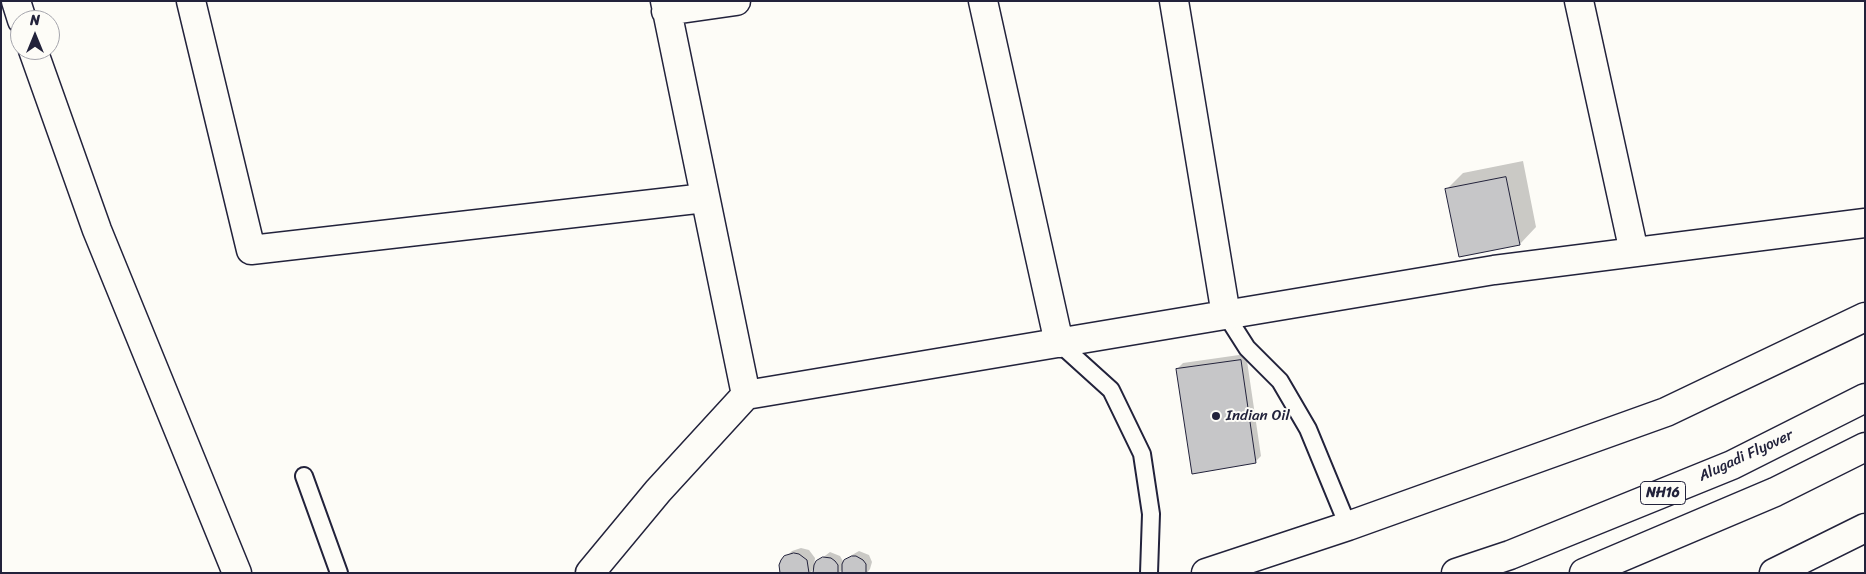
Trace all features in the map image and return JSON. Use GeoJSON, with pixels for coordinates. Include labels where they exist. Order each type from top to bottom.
{"type":"FeatureCollection","features":[{"type":"Feature","properties":{"kind":"main road"},"geometry":{"type":"LineString","coordinates":[[190,1],[251,250],[705,198]]}},
{"type":"Feature","properties":{"kind":"main road"},"geometry":{"type":"LineString","coordinates":[[736,1],[665,6],[746,394]]}},
{"type":"Feature","properties":{"kind":"main road"},"geometry":{"type":"LineString","coordinates":[[983,1],[1058,343]]}},
{"type":"Feature","properties":{"kind":"main road"},"geometry":{"type":"LineString","coordinates":[[1174,1],[1226,314]]}},
{"type":"Feature","properties":{"kind":"main road"},"geometry":{"type":"LineString","coordinates":[[1579,1],[1634,252]]}},
{"type":"Feature","properties":{"kind":"main road"},"geometry":{"type":"LineString","coordinates":[[37,60],[97,230],[237,573]]}},
{"type":"Feature","properties":{"kind":"main road"},"geometry":{"type":"LineString","coordinates":[[590,573],[658,490],[746,394],[1494,270],[1865,223]]}},
{"type":"Feature","properties":{"kind":"main road"},"geometry":{"type":"LineString","coordinates":[[1206,573],[1348,526],[1666,412],[1865,317]]}},
{"type":"Feature","properties":{"kind":"main road","name":"Alugadi Flyover"},"geometry":{"type":"LineString","coordinates":[[1456,573],[1510,556],[1732,465],[1865,398]]}},
{"type":"Feature","properties":{"kind":"main road"},"geometry":{"type":"LineString","coordinates":[[1584,573],[1776,492],[1865,447]]}},
{"type":"Feature","properties":{"kind":"main road"},"geometry":{"type":"LineString","coordinates":[[1774,573],[1865,528]]}},
{"type":"Feature","properties":{"kind":"lane"},"geometry":{"type":"LineString","coordinates":[[1226,314],[1247,348],[1280,381],[1308,429],[1348,526]]}},
{"type":"Feature","properties":{"kind":"lane"},"geometry":{"type":"LineString","coordinates":[[1058,343],[1111,390],[1142,454],[1151,514],[1149,573]]}},
{"type":"Feature","properties":{"kind":"lane"},"geometry":{"type":"LineString","coordinates":[[304,476],[340,573]]}},
{"type":"Feature","properties":{"kind":"building"},"geometry":{"type":"Polygon","coordinates":[[[1506,177],[1520,245],[1459,257],[1445,189],[1506,177]]]}},
{"type":"Feature","properties":{"kind":"building","name":"Indian Oil"},"geometry":{"type":"Polygon","coordinates":[[[1241,360],[1256,463],[1192,474],[1176,369],[1241,360]]]}},
{"type":"Feature","properties":{"kind":"building"},"geometry":{"type":"Polygon","coordinates":[[[794,553],[807,560],[809,573],[780,573],[779,565],[781,560],[784,556],[794,553]]]}},
{"type":"Feature","properties":{"kind":"building"},"geometry":{"type":"Polygon","coordinates":[[[852,556],[863,560],[866,564],[866,573],[842,573],[844,560],[852,556]]]}},
{"type":"Feature","properties":{"kind":"building"},"geometry":{"type":"Polygon","coordinates":[[[823,557],[831,558],[835,561],[838,565],[838,573],[813,573],[816,561],[823,557]]]}},
{"type":"Feature","properties":{"kind":"place","name":"Indian Oil"},"geometry":{"type":"Point","coordinates":[1216,416]}}]}
